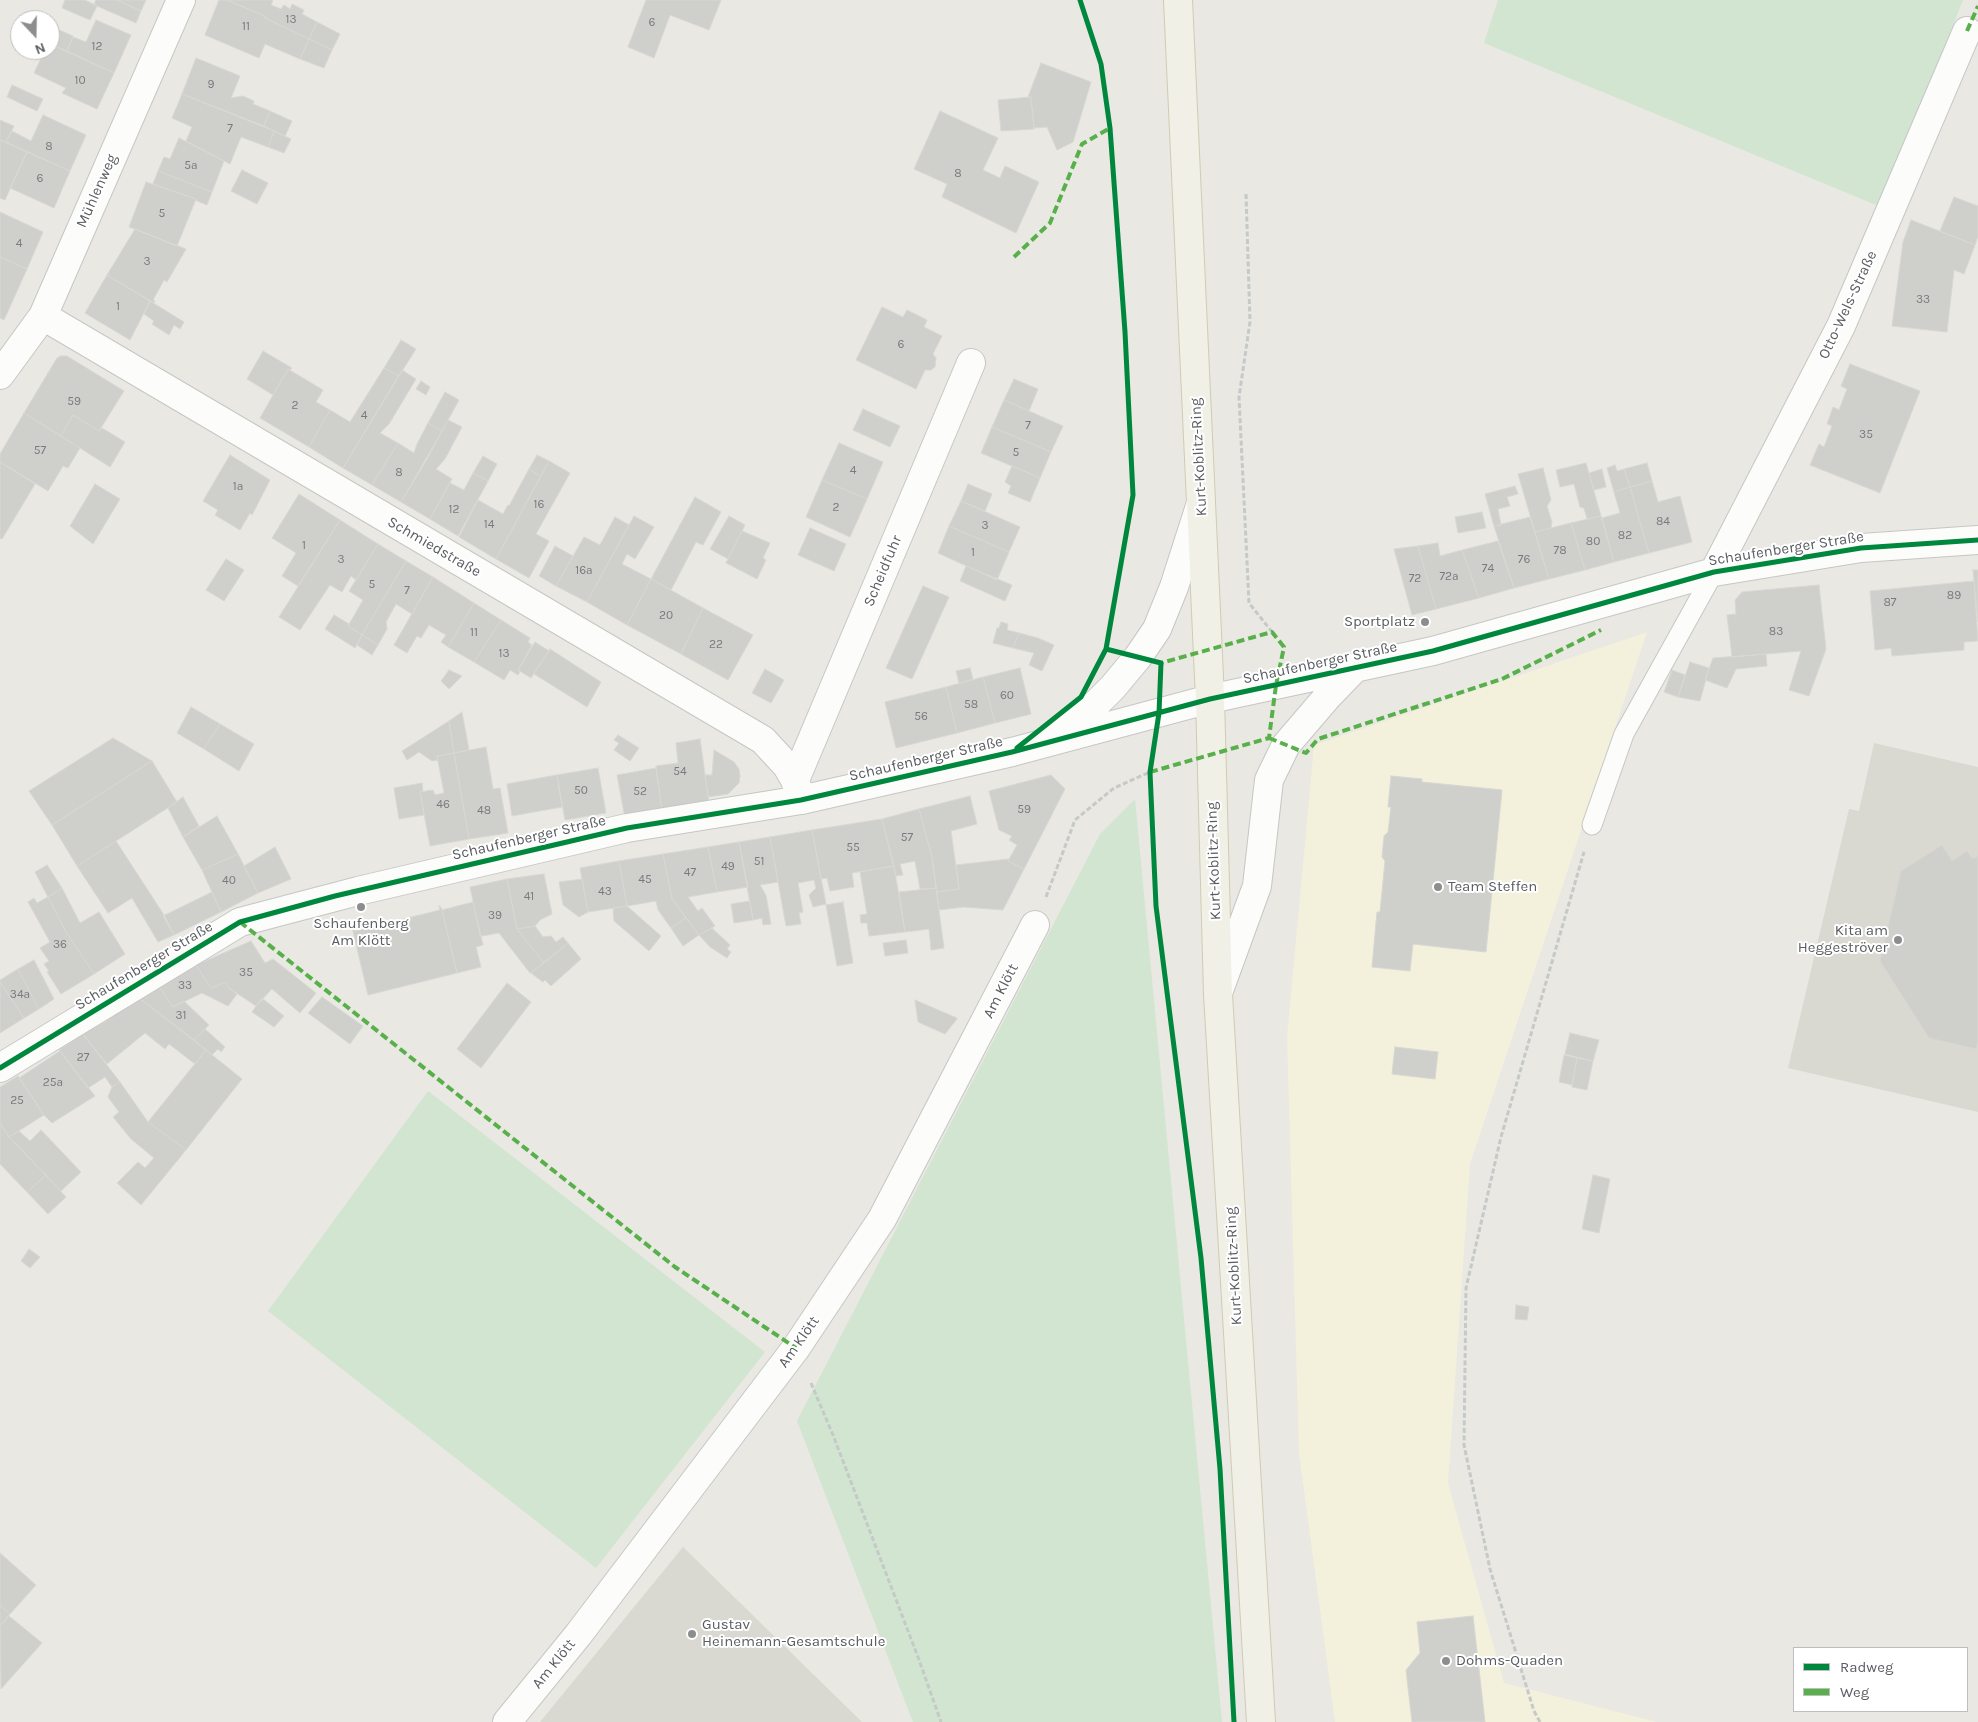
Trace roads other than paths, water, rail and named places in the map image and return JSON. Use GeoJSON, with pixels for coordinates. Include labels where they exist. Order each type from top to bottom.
{"type":"FeatureCollection","features":[{"type":"Feature","properties":{"kind":"main road","name":"Kurt-Koblitz-Ring"},"geometry":{"type":"LineString","coordinates":[[1178,0],[1210,699],[1218,994],[1261,1722]]}},
{"type":"Feature","properties":{"kind":"street","name":"Mühlenweg"},"geometry":{"type":"LineString","coordinates":[[0,375],[43,316],[181,0]]}},
{"type":"Feature","properties":{"kind":"street","name":"Otto-Wels-Straße"},"geometry":{"type":"LineString","coordinates":[[1714,572],[1841,326],[1967,31]]}},
{"type":"Feature","properties":{"kind":"street","name":"Schmiedstraße"},"geometry":{"type":"LineString","coordinates":[[43,316],[763,740],[786,766],[798,790]]}},
{"type":"Feature","properties":{"kind":"street","name":"Scheidfuhr"},"geometry":{"type":"LineString","coordinates":[[798,790],[971,363]]}},
{"type":"Feature","properties":{"kind":"street"},"geometry":{"type":"LineString","coordinates":[[1048,742],[1087,713],[1138,658],[1152,636],[1174,587],[1201,505]]}},
{"type":"Feature","properties":{"kind":"street","name":"Schaufenberger Straße"},"geometry":{"type":"LineString","coordinates":[[0,1068],[240,922],[343,894],[798,790],[1048,742],[1210,699],[1432,651],[1714,572],[1862,548],[1978,540]]}},
{"type":"Feature","properties":{"kind":"street"},"geometry":{"type":"LineString","coordinates":[[1218,994],[1256,886],[1269,780],[1286,745],[1354,669]]}},
{"type":"Feature","properties":{"kind":"street","name":"Am Klött"},"geometry":{"type":"LineString","coordinates":[[507,1722],[578,1635],[796,1348],[882,1219],[1035,925]]}},
{"type":"Feature","properties":{"kind":"lane"},"geometry":{"type":"LineString","coordinates":[[1592,825],[1624,734],[1714,572]]}},
{"type":"Feature","properties":{"kind":"place","name":"Sportplatz"},"geometry":{"type":"Point","coordinates":[1425,622]}},
{"type":"Feature","properties":{"kind":"place","name":"Team Steffen"},"geometry":{"type":"Point","coordinates":[1438,887]}},
{"type":"Feature","properties":{"kind":"place","name":"Schaufenberg Am Klött"},"geometry":{"type":"Point","coordinates":[361,907]}},
{"type":"Feature","properties":{"kind":"place","name":"Kita am Heggeströver"},"geometry":{"type":"Point","coordinates":[1898,940]}},
{"type":"Feature","properties":{"kind":"place","name":"Gustav Heinemann-Gesamtschule"},"geometry":{"type":"Point","coordinates":[692,1634]}},
{"type":"Feature","properties":{"kind":"place","name":"Dohms-Quaden"},"geometry":{"type":"Point","coordinates":[1446,1661]}}]}
